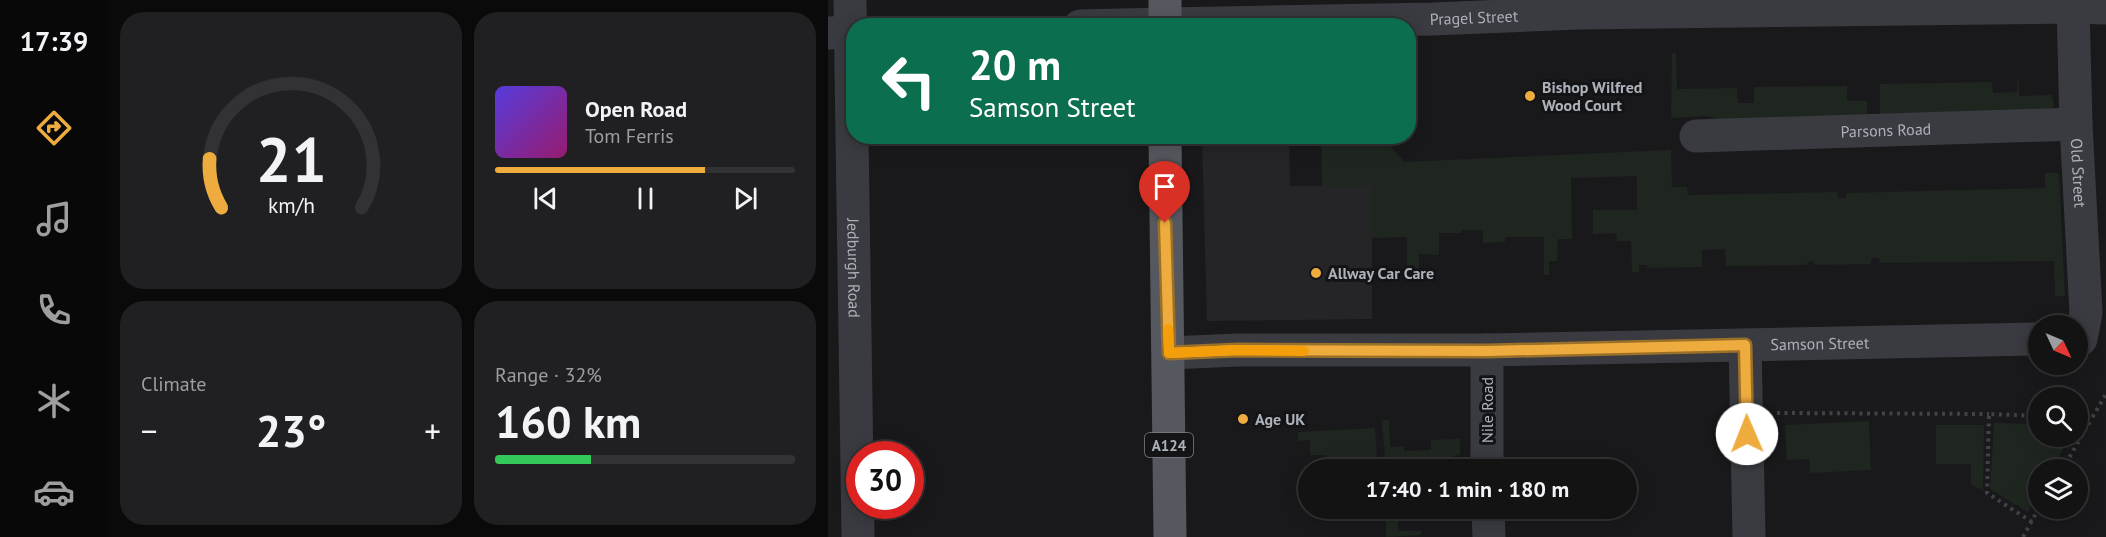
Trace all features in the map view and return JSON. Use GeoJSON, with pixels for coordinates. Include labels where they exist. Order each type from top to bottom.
{"type":"FeatureCollection","features":[{"type":"Feature","properties":{"kind":"main road","name":"A124"},"geometry":{"type":"LineString","coordinates":[[1165,144],[1170,537]]}},
{"type":"Feature","properties":{"kind":"street","name":"Jedburgh Road"},"geometry":{"type":"LineString","coordinates":[[847,18],[850,0]]}},
{"type":"Feature","properties":{"kind":"street","name":"Pragel Street"},"geometry":{"type":"LineString","coordinates":[[1165,17],[1433,9],[1579,13],[1732,6],[2106,8]]}},
{"type":"Feature","properties":{"kind":"street","name":"Old Street"},"geometry":{"type":"LineString","coordinates":[[2073,7],[2076,124],[2086,315]]}},
{"type":"Feature","properties":{"kind":"street","name":"Jedburgh Road"},"geometry":{"type":"LineString","coordinates":[[844,32],[846,104]]}},
{"type":"Feature","properties":{"kind":"street","name":"Parsons Road"},"geometry":{"type":"LineString","coordinates":[[1696,136],[2076,124]]}},
{"type":"Feature","properties":{"kind":"street","name":"Jedburgh Road"},"geometry":{"type":"LineString","coordinates":[[847,144],[858,537]]}},
{"type":"Feature","properties":{"kind":"street","name":"Samson Street"},"geometry":{"type":"LineString","coordinates":[[1169,353],[1238,350],[1487,351],[2028,339]]}},
{"type":"Feature","properties":{"kind":"street"},"geometry":{"type":"LineString","coordinates":[[1745,345],[1749,537]]}},
{"type":"Feature","properties":{"kind":"street","name":"Nile Road"},"geometry":{"type":"LineString","coordinates":[[1487,351],[1487,459]]}},
{"type":"Feature","properties":{"kind":"street"},"geometry":{"type":"LineString","coordinates":[[1488,519],[1489,537]]}},
{"type":"Feature","properties":{"kind":"path"},"geometry":{"type":"LineString","coordinates":[[2068,459],[2106,394]]}},
{"type":"Feature","properties":{"kind":"path"},"geometry":{"type":"LineString","coordinates":[[1746,413],[2028,416]]}},
{"type":"Feature","properties":{"kind":"path"},"geometry":{"type":"LineString","coordinates":[[1989,414],[1987,493],[2032,522]]}},
{"type":"Feature","properties":{"kind":"path"},"geometry":{"type":"LineString","coordinates":[[2088,418],[2092,418]]}},
{"type":"Feature","properties":{"kind":"path"},"geometry":{"type":"LineString","coordinates":[[2023,537],[2034,519]]}},
{"type":"Feature","properties":{"kind":"shaded area"},"geometry":{"type":"Polygon","coordinates":[[[1676,53],[1677,89],[1737,88],[1738,103],[1754,103],[1754,87],[1847,86],[1847,101],[1867,101],[1867,120],[1880,119],[1880,84],[1992,82],[1993,93],[2017,92],[2017,81],[2019,81],[2019,96],[2052,95],[2054,105],[2046,117],[1729,123],[1706,116],[1671,118],[1672,54],[1676,53]]]}},
{"type":"Feature","properties":{"kind":"shaded area"},"geometry":{"type":"Polygon","coordinates":[[[1202,144],[1289,144],[1290,186],[1372,186],[1372,319],[1207,321],[1202,144]]]}},
{"type":"Feature","properties":{"kind":"shaded area"},"geometry":{"type":"Polygon","coordinates":[[[1321,144],[1389,144],[1404,162],[1671,150],[1672,187],[1687,187],[1688,195],[1837,192],[1838,198],[1846,198],[1846,193],[2045,188],[2045,173],[2059,173],[2065,296],[2055,296],[2054,261],[1880,263],[1879,258],[1872,258],[1871,264],[1815,265],[1811,260],[1806,265],[1726,266],[1725,249],[1702,250],[1702,267],[1647,268],[1647,265],[1639,265],[1639,272],[1632,272],[1631,241],[1617,241],[1616,233],[1593,234],[1593,210],[1637,210],[1637,176],[1571,178],[1572,239],[1558,239],[1557,261],[1549,261],[1549,275],[1544,275],[1544,237],[1505,237],[1505,242],[1483,243],[1483,230],[1439,233],[1439,255],[1419,254],[1419,273],[1407,273],[1407,237],[1371,238],[1372,186],[1322,186],[1321,144]]]}},
{"type":"Feature","properties":{"kind":"shaded area"},"geometry":{"type":"Polygon","coordinates":[[[1382,420],[1389,420],[1390,447],[1404,447],[1404,451],[1431,450],[1431,440],[1460,439],[1460,455],[1454,456],[1454,459],[1385,459],[1382,420]]]}},
{"type":"Feature","properties":{"kind":"shaded area"},"geometry":{"type":"Polygon","coordinates":[[[1869,421],[1871,470],[1810,473],[1809,459],[1787,460],[1785,425],[1869,421]]]}},
{"type":"Feature","properties":{"kind":"shaded area"},"geometry":{"type":"Polygon","coordinates":[[[1994,423],[2028,424],[2028,447],[2064,447],[2058,459],[2028,459],[2028,512],[1990,489],[1994,423]]]}},
{"type":"Feature","properties":{"kind":"shaded area"},"geometry":{"type":"Polygon","coordinates":[[[1936,425],[1984,425],[1983,490],[1971,485],[1971,464],[1936,464],[1936,425]]]}},
{"type":"Feature","properties":{"kind":"shaded area"},"geometry":{"type":"Polygon","coordinates":[[[1375,428],[1377,459],[1326,459],[1326,455],[1310,455],[1310,440],[1298,441],[1298,432],[1375,428]]]}},
{"type":"Feature","properties":{"kind":"shaded area"},"geometry":{"type":"Polygon","coordinates":[[[1386,519],[1398,519],[1398,531],[1421,531],[1421,535],[1386,537],[1386,519]]]}},
{"type":"Feature","properties":{"kind":"slow traffic"},"geometry":{"type":"LineString","coordinates":[[1168,329],[1169,353],[1238,350],[1304,351]]}},
{"type":"Feature","properties":{"kind":"place","name":"Bishop Wilfred Wood Court"},"geometry":{"type":"Point","coordinates":[1530,96]}},
{"type":"Feature","properties":{"kind":"place","name":"Allway Car Care"},"geometry":{"type":"Point","coordinates":[1316,273]}},
{"type":"Feature","properties":{"kind":"place","name":"Age UK"},"geometry":{"type":"Point","coordinates":[1243,419]}},
{"type":"Feature","properties":{"kind":"route"},"geometry":{"type":"LineString","coordinates":[[1165,223],[1169,353],[1238,350],[1487,351],[1745,345],[1747,434]]}}]}
